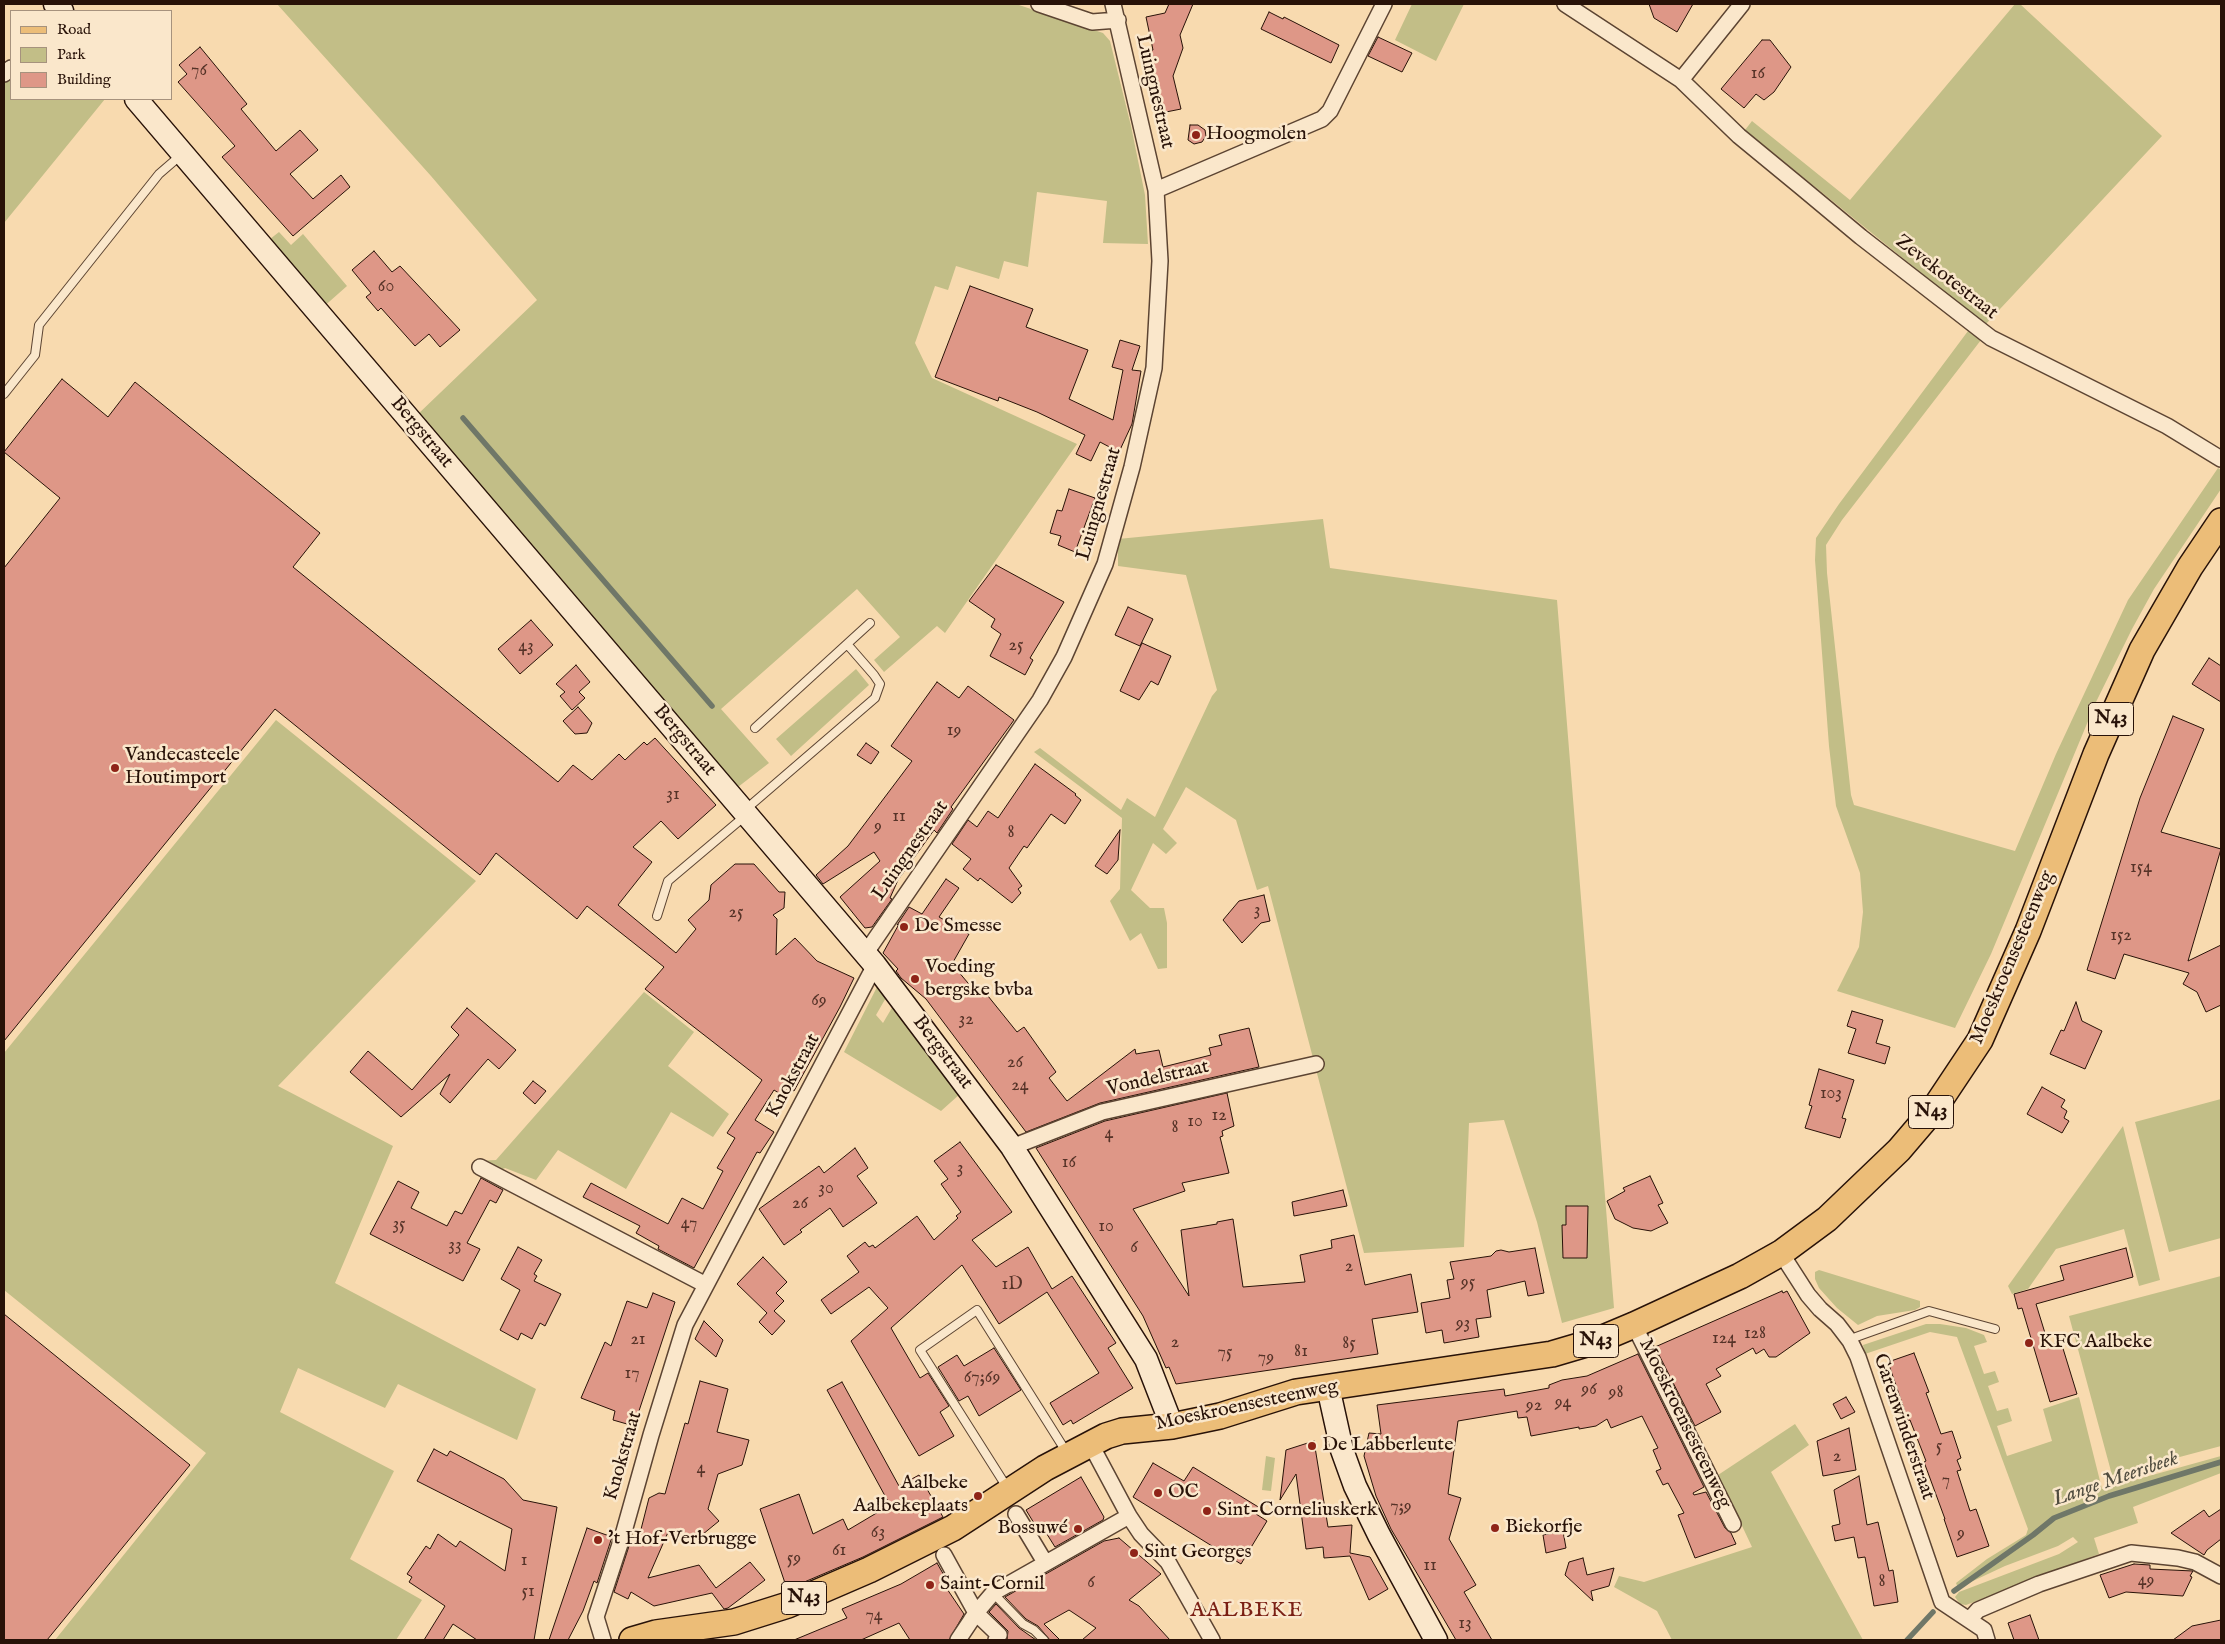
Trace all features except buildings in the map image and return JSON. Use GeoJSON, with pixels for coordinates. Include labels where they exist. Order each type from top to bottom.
{"type":"FeatureCollection","features":[{"type":"Feature","properties":{"kind":"main road","name":"Moeskroensesteenweg"},"geometry":{"type":"LineString","coordinates":[[632,1640],[656,1633],[690,1632],[734,1622],[779,1608],[851,1578],[953,1528],[1013,1502],[1079,1449],[1122,1431],[1172,1426],[1220,1416],[1296,1392],[1552,1354],[1596,1341],[1634,1325],[1740,1276],[1781,1253],[1827,1219],[1899,1150],[1934,1109],[1980,1040],[2028,931],[2096,754],[2142,650],[2190,567],[2221,521]]}},
{"type":"Feature","properties":{"kind":"street"},"geometry":{"type":"LineString","coordinates":[[1039,4],[1092,22],[1118,20]]}},
{"type":"Feature","properties":{"kind":"street","name":"Luingnestraat"},"geometry":{"type":"LineString","coordinates":[[870,959],[1040,700],[1064,657],[1105,564],[1132,466],[1154,368],[1160,261],[1156,190],[1113,4]]}},
{"type":"Feature","properties":{"kind":"street"},"geometry":{"type":"LineString","coordinates":[[1156,190],[1322,119],[1330,111],[1384,4]]}},
{"type":"Feature","properties":{"kind":"street","name":"Zevekotestraat"},"geometry":{"type":"LineString","coordinates":[[1565,4],[1681,80],[1739,136],[1816,200],[1991,338],[2167,426],[2221,459]]}},
{"type":"Feature","properties":{"kind":"street"},"geometry":{"type":"LineString","coordinates":[[1681,80],[1742,4]]}},
{"type":"Feature","properties":{"kind":"street","name":"Bergstraat"},"geometry":{"type":"LineString","coordinates":[[137,100],[870,959],[1012,1147],[1146,1359],[1172,1426]]}},
{"type":"Feature","properties":{"kind":"street","name":"Knokstraat"},"geometry":{"type":"LineString","coordinates":[[602,1638],[596,1617],[623,1535],[650,1435],[685,1325],[870,959]]}},
{"type":"Feature","properties":{"kind":"street","name":"Vondelstraat"},"geometry":{"type":"LineString","coordinates":[[1012,1147],[1102,1112],[1316,1064]]}},
{"type":"Feature","properties":{"kind":"street"},"geometry":{"type":"LineString","coordinates":[[480,1167],[706,1285]]}},
{"type":"Feature","properties":{"kind":"street","name":"Garenwinderstraat"},"geometry":{"type":"LineString","coordinates":[[1781,1253],[1808,1295],[1820,1309],[1838,1324],[1858,1357],[1942,1602],[1984,1630],[1987,1640]]}},
{"type":"Feature","properties":{"kind":"street","name":"Moeskroensesteenweg"},"geometry":{"type":"LineString","coordinates":[[1634,1325],[1733,1524]]}},
{"type":"Feature","properties":{"kind":"street"},"geometry":{"type":"LineString","coordinates":[[1328,1387],[1342,1450],[1355,1486],[1379,1536],[1436,1640]]}},
{"type":"Feature","properties":{"kind":"street"},"geometry":{"type":"LineString","coordinates":[[1079,1449],[1141,1534],[1168,1562],[1212,1640]]}},
{"type":"Feature","properties":{"kind":"street"},"geometry":{"type":"LineString","coordinates":[[1013,1502],[1043,1560]]}},
{"type":"Feature","properties":{"kind":"street"},"geometry":{"type":"LineString","coordinates":[[958,1640],[989,1592],[1129,1516]]}},
{"type":"Feature","properties":{"kind":"street"},"geometry":{"type":"LineString","coordinates":[[945,1553],[973,1616],[999,1635],[996,1640]]}},
{"type":"Feature","properties":{"kind":"street"},"geometry":{"type":"LineString","coordinates":[[1970,1619],[1978,1610],[2038,1584],[2131,1553],[2178,1558],[2195,1562],[2221,1576]]}},
{"type":"Feature","properties":{"kind":"street"},"geometry":{"type":"LineString","coordinates":[[958,1570],[966,1584],[979,1592],[989,1592]]}},
{"type":"Feature","properties":{"kind":"lane"},"geometry":{"type":"LineString","coordinates":[[4,394],[35,355],[39,325],[159,174],[183,154]]}},
{"type":"Feature","properties":{"kind":"lane"},"geometry":{"type":"LineString","coordinates":[[755,728],[870,623]]}},
{"type":"Feature","properties":{"kind":"lane"},"geometry":{"type":"LineString","coordinates":[[657,916],[668,881],[875,698],[880,684],[847,644]]}},
{"type":"Feature","properties":{"kind":"lane"},"geometry":{"type":"LineString","coordinates":[[1013,1502],[920,1350],[977,1310],[1079,1449]]}},
{"type":"Feature","properties":{"kind":"lane"},"geometry":{"type":"LineString","coordinates":[[1850,1341],[1929,1311],[1995,1329]]}},
{"type":"Feature","properties":{"kind":"lane"},"geometry":{"type":"LineString","coordinates":[[989,1592],[1023,1624],[1034,1630],[1044,1640]]}},
{"type":"Feature","properties":{"kind":"green space"},"geometry":{"type":"Polygon","coordinates":[[[277,4],[1016,4],[1103,33],[1110,41],[1131,126],[1145,195],[1148,244],[1103,243],[1107,201],[1037,192],[1028,267],[1004,261],[999,279],[956,266],[948,290],[935,286],[915,343],[932,378],[1077,444],[945,633],[937,626],[884,672],[874,660],[900,637],[857,589],[721,709],[769,763],[738,787],[560,577],[416,416],[537,300],[431,176],[277,4]]]}},
{"type":"Feature","properties":{"kind":"green space"},"geometry":{"type":"Polygon","coordinates":[[[1412,4],[1464,4],[1436,61],[1395,40],[1412,4]]]}},
{"type":"Feature","properties":{"kind":"green space"},"geometry":{"type":"Polygon","coordinates":[[[2015,4],[2020,4],[2162,136],[1985,325],[1745,130],[1752,121],[1850,200],[2015,4]]]}},
{"type":"Feature","properties":{"kind":"green space"},"geometry":{"type":"Polygon","coordinates":[[[10,75],[10,100],[104,100],[4,223],[4,81],[10,75]]]}},
{"type":"Feature","properties":{"kind":"green space"},"geometry":{"type":"Polygon","coordinates":[[[279,232],[291,245],[303,234],[347,286],[321,309],[265,243],[279,232]]]}},
{"type":"Feature","properties":{"kind":"green space"},"geometry":{"type":"Polygon","coordinates":[[[1968,331],[1981,340],[1842,520],[1826,545],[1827,573],[1851,795],[1854,805],[2015,851],[2056,754],[2128,600],[2218,468],[2221,470],[2221,489],[2154,589],[2132,629],[2096,702],[1991,954],[1955,1028],[1837,991],[1859,947],[1863,912],[1860,873],[1836,806],[1829,746],[1815,560],[1816,538],[1839,504],[1968,331]]]}},
{"type":"Feature","properties":{"kind":"green space"},"geometry":{"type":"Polygon","coordinates":[[[1323,519],[1330,568],[1557,600],[1614,1308],[1562,1323],[1537,1222],[1504,1120],[1469,1123],[1464,1247],[1364,1253],[1268,886],[1257,890],[1236,820],[1186,787],[1163,829],[1177,843],[1166,854],[1153,843],[1131,890],[1150,908],[1164,908],[1167,923],[1167,968],[1158,969],[1141,933],[1130,941],[1110,901],[1120,889],[1122,818],[1034,752],[1040,748],[1121,810],[1127,798],[1155,817],[1212,696],[1217,690],[1186,575],[1118,566],[1118,539],[1323,519]]]}},
{"type":"Feature","properties":{"kind":"green space"},"geometry":{"type":"Polygon","coordinates":[[[856,669],[869,685],[791,756],[776,739],[856,669]]]}},
{"type":"Feature","properties":{"kind":"green space"},"geometry":{"type":"Polygon","coordinates":[[[276,720],[476,881],[278,1086],[393,1146],[335,1283],[536,1389],[517,1440],[398,1384],[385,1408],[298,1368],[280,1412],[394,1471],[350,1559],[422,1600],[396,1640],[55,1640],[206,1453],[4,1290],[4,1053],[276,720]]]}},
{"type":"Feature","properties":{"kind":"green space"},"geometry":{"type":"Polygon","coordinates":[[[877,987],[887,996],[876,1015],[883,1023],[893,1006],[960,1094],[941,1111],[844,1052],[877,987]]]}},
{"type":"Feature","properties":{"kind":"green space"},"geometry":{"type":"Polygon","coordinates":[[[644,992],[694,1032],[668,1066],[729,1114],[713,1137],[671,1112],[626,1189],[558,1150],[536,1180],[505,1168],[497,1172],[475,1161],[496,1160],[644,992]]]}},
{"type":"Feature","properties":{"kind":"green space"},"geometry":{"type":"Polygon","coordinates":[[[2221,1099],[2221,1238],[2169,1252],[2135,1122],[2221,1099]]]}},
{"type":"Feature","properties":{"kind":"green space"},"geometry":{"type":"Polygon","coordinates":[[[2123,1126],[2160,1280],[2139,1286],[2124,1229],[2056,1249],[2028,1289],[2012,1294],[2008,1286],[2123,1126]]]}},
{"type":"Feature","properties":{"kind":"green space"},"geometry":{"type":"Polygon","coordinates":[[[1819,1270],[1920,1301],[1920,1307],[1915,1310],[1877,1316],[1858,1325],[1837,1308],[1819,1288],[1815,1279],[1815,1272],[1819,1270]]]}},
{"type":"Feature","properties":{"kind":"green space"},"geometry":{"type":"Polygon","coordinates":[[[2221,1276],[2221,1446],[2112,1475],[2069,1316],[2221,1276]]]}},
{"type":"Feature","properties":{"kind":"green space"},"geometry":{"type":"Polygon","coordinates":[[[1926,1324],[1966,1328],[1984,1335],[1987,1342],[1974,1346],[1984,1374],[1995,1371],[1999,1382],[1988,1386],[1997,1411],[2008,1408],[2012,1421],[1997,1426],[2007,1456],[2052,1441],[2043,1409],[2079,1397],[2102,1489],[2221,1456],[2221,1473],[2133,1507],[2138,1523],[2094,1538],[2099,1554],[1966,1605],[1960,1604],[1955,1597],[1959,1592],[2059,1554],[2078,1542],[2073,1537],[2058,1546],[2005,1566],[1958,1588],[1956,1583],[1987,1559],[2026,1535],[2028,1529],[1957,1337],[1930,1332],[1865,1354],[1863,1345],[1926,1324]]]}},
{"type":"Feature","properties":{"kind":"green space"},"geometry":{"type":"Polygon","coordinates":[[[1795,1424],[1809,1445],[1771,1472],[1863,1640],[1672,1640],[1657,1611],[1614,1587],[1619,1576],[1644,1582],[1752,1547],[1718,1475],[1795,1424]]]}},
{"type":"Feature","properties":{"kind":"green space"},"geometry":{"type":"Polygon","coordinates":[[[1266,1456],[1275,1458],[1271,1491],[1262,1490],[1266,1456]]]}},
{"type":"Feature","properties":{"kind":"waterway"},"geometry":{"type":"LineString","coordinates":[[463,418],[712,706]]}},
{"type":"Feature","properties":{"kind":"waterway","name":"Lange Meersbeek"},"geometry":{"type":"LineString","coordinates":[[1954,1591],[2054,1518],[2109,1496],[2221,1462]]}},
{"type":"Feature","properties":{"kind":"waterway","name":"Lange Meersbeek"},"geometry":{"type":"LineString","coordinates":[[1907,1640],[1933,1612]]}},
{"type":"Feature","properties":{"kind":"place","name":"Hoogmolen"},"geometry":{"type":"Point","coordinates":[1196,135]}},
{"type":"Feature","properties":{"kind":"place","name":"Vandecasteele Houtimport"},"geometry":{"type":"Point","coordinates":[115,768]}},
{"type":"Feature","properties":{"kind":"place","name":"De Smesse"},"geometry":{"type":"Point","coordinates":[904,927]}},
{"type":"Feature","properties":{"kind":"place","name":"Voeding bergske bvba"},"geometry":{"type":"Point","coordinates":[915,979]}},
{"type":"Feature","properties":{"kind":"place","name":"KFC Aalbeke"},"geometry":{"type":"Point","coordinates":[2029,1343]}},
{"type":"Feature","properties":{"kind":"place","name":"De Labberleute"},"geometry":{"type":"Point","coordinates":[1312,1446]}},
{"type":"Feature","properties":{"kind":"place","name":"OC"},"geometry":{"type":"Point","coordinates":[1158,1493]}},
{"type":"Feature","properties":{"kind":"place","name":"Aalbeke Aalbekeplaats"},"geometry":{"type":"Point","coordinates":[978,1496]}},
{"type":"Feature","properties":{"kind":"place","name":"Sint-Corneliuskerk"},"geometry":{"type":"Point","coordinates":[1207,1511]}},
{"type":"Feature","properties":{"kind":"place","name":"Biekorfje"},"geometry":{"type":"Point","coordinates":[1495,1528]}},
{"type":"Feature","properties":{"kind":"place","name":"Bossuwé"},"geometry":{"type":"Point","coordinates":[1078,1529]}},
{"type":"Feature","properties":{"kind":"place","name":"'t Hof-Verbrugge"},"geometry":{"type":"Point","coordinates":[598,1540]}},
{"type":"Feature","properties":{"kind":"place","name":"Sint Georges"},"geometry":{"type":"Point","coordinates":[1134,1553]}},
{"type":"Feature","properties":{"kind":"place","name":"Saint-Cornil"},"geometry":{"type":"Point","coordinates":[930,1585]}},
{"type":"Feature","properties":{"kind":"district","name":"AALBEKE"},"geometry":{"type":"Point","coordinates":[1247,1611]}}]}
